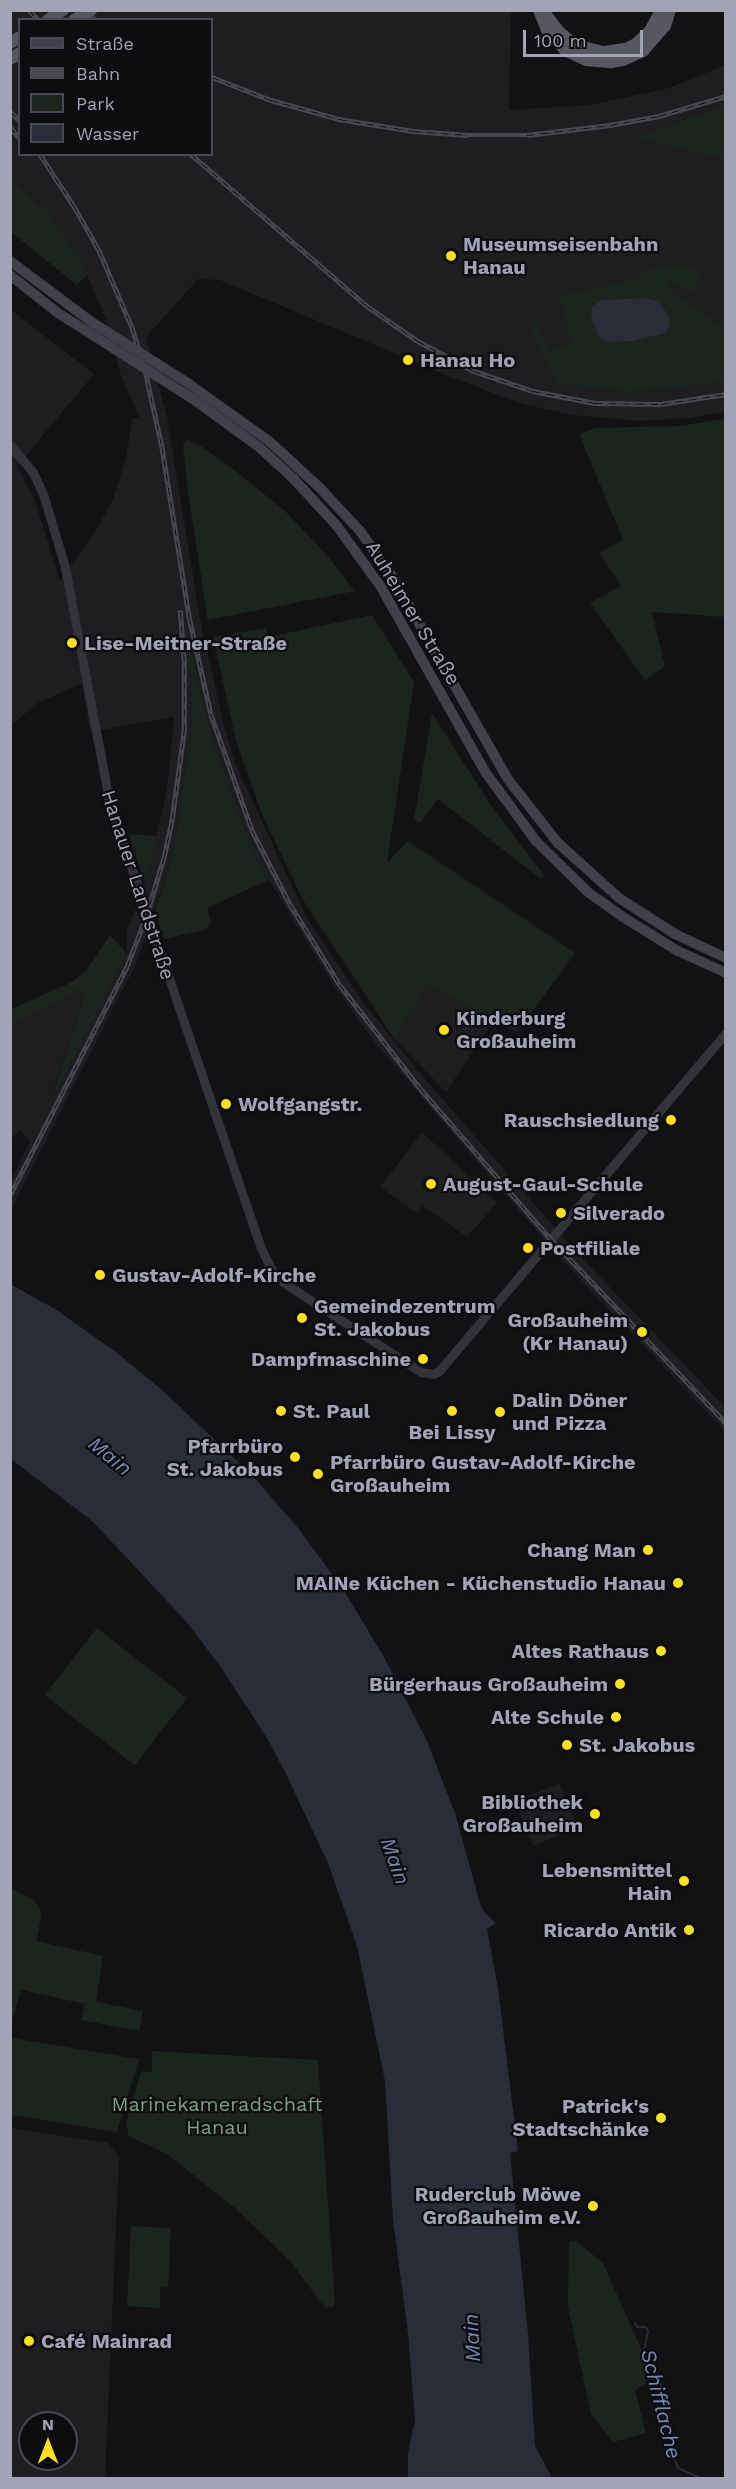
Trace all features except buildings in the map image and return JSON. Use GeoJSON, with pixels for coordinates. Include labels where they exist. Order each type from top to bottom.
{"type":"FeatureCollection","features":[{"type":"Feature","properties":{"kind":"highway"},"geometry":{"type":"LineString","coordinates":[[77,18],[91,10]]}},
{"type":"Feature","properties":{"kind":"highway"},"geometry":{"type":"LineString","coordinates":[[541,10],[559,32],[575,45],[604,52],[626,49],[636,44],[650,31],[661,10]]}},
{"type":"Feature","properties":{"kind":"highway"},"geometry":{"type":"LineString","coordinates":[[541,10],[547,30],[565,50],[586,60],[611,62],[623,60],[643,51],[665,26],[670,10]]}},
{"type":"Feature","properties":{"kind":"main road","name":"Auheimer Straße"},"geometry":{"type":"LineString","coordinates":[[10,261],[93,322],[189,384],[269,441],[313,482],[360,531],[392,576],[507,778],[558,843],[620,898],[675,934],[725,958]]}},
{"type":"Feature","properties":{"kind":"main road","name":"Auheimer Straße"},"geometry":{"type":"LineString","coordinates":[[10,275],[58,313],[193,399],[259,447],[292,477],[337,526],[381,587],[486,774],[536,841],[589,893],[623,917],[665,944],[721,971]]}},
{"type":"Feature","properties":{"kind":"street","name":"Hanauer Landstraße"},"geometry":{"type":"LineString","coordinates":[[10,445],[22,457],[40,486],[65,567],[106,791],[146,917],[268,1266],[275,1277],[421,1372],[433,1374],[444,1366],[726,1033]]}},
{"type":"Feature","properties":{"kind":"street"},"geometry":{"type":"LineString","coordinates":[[721,971],[726,980]]}},
{"type":"Feature","properties":{"kind":"shaded area"},"geometry":{"type":"Polygon","coordinates":[[[11,11],[511,11],[509,110],[591,105],[669,88],[725,65],[725,106],[635,137],[719,158],[725,156],[725,328],[666,287],[670,280],[693,295],[693,266],[647,268],[637,279],[559,296],[572,344],[550,349],[531,320],[557,384],[629,392],[675,389],[725,381],[725,411],[691,418],[639,421],[572,415],[523,404],[453,378],[220,280],[198,279],[146,337],[167,417],[202,630],[225,729],[235,763],[307,918],[365,1005],[430,1085],[579,1255],[725,1407],[725,1431],[561,1259],[376,1044],[334,986],[269,880],[249,840],[213,742],[189,637],[192,692],[191,738],[172,858],[136,964],[11,1209],[11,1182],[30,1141],[21,1131],[14,1135],[11,1143],[11,1020],[18,1020],[59,1002],[79,989],[84,996],[52,1096],[127,954],[127,931],[145,884],[167,790],[174,717],[90,732],[82,683],[38,703],[11,725],[11,310],[94,374],[17,466],[34,498],[60,581],[95,532],[113,500],[127,453],[132,419],[139,417],[120,373],[105,317],[81,261],[46,210],[11,177],[11,11]]]}},
{"type":"Feature","properties":{"kind":"shaded area","name":"Kinderburg Großauheim"},"geometry":{"type":"Polygon","coordinates":[[[426,985],[494,1020],[446,1092],[395,1040],[426,985]]]}},
{"type":"Feature","properties":{"kind":"shaded area","name":"August-Gaul-Schule"},"geometry":{"type":"Polygon","coordinates":[[[422,1132],[497,1203],[467,1237],[423,1206],[417,1213],[380,1187],[422,1132]]]}},
{"type":"Feature","properties":{"kind":"shaded area"},"geometry":{"type":"Polygon","coordinates":[[[559,1783],[578,1827],[534,1846],[515,1802],[559,1783]]]}},
{"type":"Feature","properties":{"kind":"shaded area"},"geometry":{"type":"Polygon","coordinates":[[[11,2128],[108,2143],[119,2157],[105,2478],[11,2478],[11,2128]]]}},
{"type":"Feature","properties":{"kind":"green space"},"geometry":{"type":"Polygon","coordinates":[[[725,106],[725,156],[719,158],[634,137],[725,106]]]}},
{"type":"Feature","properties":{"kind":"green space"},"geometry":{"type":"Polygon","coordinates":[[[10,177],[46,210],[81,261],[87,275],[77,285],[11,232],[10,177]]]}},
{"type":"Feature","properties":{"kind":"green space"},"geometry":{"type":"Polygon","coordinates":[[[662,266],[693,266],[702,270],[693,295],[670,280],[666,287],[725,328],[725,381],[675,389],[629,392],[557,384],[526,321],[531,319],[550,349],[571,344],[559,296],[636,279],[647,269],[662,266]]]}},
{"type":"Feature","properties":{"kind":"green space"},"geometry":{"type":"Polygon","coordinates":[[[725,419],[725,617],[652,612],[665,666],[645,680],[590,603],[621,586],[599,553],[623,540],[579,434],[596,428],[678,426],[725,419]]]}},
{"type":"Feature","properties":{"kind":"green space"},"geometry":{"type":"Polygon","coordinates":[[[186,439],[196,443],[232,468],[285,511],[325,553],[355,591],[208,620],[188,493],[183,446],[186,439]]]}},
{"type":"Feature","properties":{"kind":"green space"},"geometry":{"type":"Polygon","coordinates":[[[372,615],[414,682],[387,863],[408,841],[575,953],[517,1032],[426,985],[395,1040],[303,900],[264,819],[236,741],[213,637],[266,628],[269,637],[372,615]]]}},
{"type":"Feature","properties":{"kind":"green space"},"geometry":{"type":"Polygon","coordinates":[[[187,630],[213,742],[249,840],[269,880],[207,908],[211,923],[205,930],[164,939],[155,911],[172,858],[191,738],[192,692],[187,630]]]}},
{"type":"Feature","properties":{"kind":"green space"},"geometry":{"type":"Polygon","coordinates":[[[432,713],[490,804],[544,875],[541,879],[438,799],[420,823],[414,820],[432,713]]]}},
{"type":"Feature","properties":{"kind":"green space"},"geometry":{"type":"Polygon","coordinates":[[[129,834],[157,836],[145,884],[129,834]]]}},
{"type":"Feature","properties":{"kind":"green space"},"geometry":{"type":"Polygon","coordinates":[[[110,935],[127,954],[51,1101],[84,996],[79,989],[59,1002],[18,1020],[11,1020],[11,1009],[72,982],[86,971],[110,935]]]}},
{"type":"Feature","properties":{"kind":"green space"},"geometry":{"type":"Polygon","coordinates":[[[97,1628],[187,1698],[135,1765],[45,1695],[97,1628]]]}},
{"type":"Feature","properties":{"kind":"green space"},"geometry":{"type":"Polygon","coordinates":[[[11,1888],[32,1899],[40,1908],[41,1919],[36,1941],[103,1956],[96,2002],[143,2011],[139,2031],[81,2020],[85,2004],[21,1990],[11,2024],[11,1888]]]}},
{"type":"Feature","properties":{"kind":"green space"},"geometry":{"type":"Polygon","coordinates":[[[11,2038],[139,2059],[117,2132],[11,2115],[11,2038]]]}},
{"type":"Feature","properties":{"kind":"green space","name":"Marinekameradschaft Hanau"},"geometry":{"type":"Polygon","coordinates":[[[152,2051],[318,2060],[335,2304],[333,2307],[325,2308],[290,2261],[236,2209],[167,2154],[129,2136],[126,2124],[141,2072],[152,2072],[152,2051]]]}},
{"type":"Feature","properties":{"kind":"green space"},"geometry":{"type":"Polygon","coordinates":[[[131,2226],[171,2228],[168,2288],[160,2287],[160,2308],[127,2306],[131,2226]]]}},
{"type":"Feature","properties":{"kind":"green space"},"geometry":{"type":"Polygon","coordinates":[[[576,2241],[603,2263],[654,2378],[635,2390],[646,2433],[613,2442],[591,2414],[568,2307],[569,2242],[576,2241]]]}},
{"type":"Feature","properties":{"kind":"water"},"geometry":{"type":"Polygon","coordinates":[[[644,298],[658,301],[667,313],[670,324],[665,333],[633,341],[609,342],[599,337],[591,316],[592,306],[603,300],[644,298]]]}},
{"type":"Feature","properties":{"kind":"water","name":"Main"},"geometry":{"type":"Polygon","coordinates":[[[10,1284],[55,1309],[116,1352],[162,1390],[253,1476],[298,1528],[343,1589],[384,1657],[427,1741],[456,1816],[480,1904],[484,1912],[496,1923],[487,1929],[498,1988],[518,2151],[510,2153],[528,2334],[535,2446],[552,2478],[408,2478],[408,2453],[415,2420],[408,2333],[393,2220],[385,2081],[357,1946],[328,1863],[286,1774],[267,1738],[220,1666],[185,1620],[92,1521],[11,1459],[10,1284]]]}},
{"type":"Feature","properties":{"kind":"waterway","name":"Schifflache"},"geometry":{"type":"LineString","coordinates":[[635,2323],[637,2327],[646,2327],[648,2331],[644,2352],[654,2361],[666,2407],[663,2416],[669,2421],[674,2440],[670,2447],[678,2468],[700,2478]]}},
{"type":"Feature","properties":{"kind":"railway"},"geometry":{"type":"LineString","coordinates":[[29,10],[37,18]]}},
{"type":"Feature","properties":{"kind":"railway"},"geometry":{"type":"LineString","coordinates":[[82,10],[93,18]]}},
{"type":"Feature","properties":{"kind":"railway"},"geometry":{"type":"LineString","coordinates":[[213,77],[271,100],[339,119],[413,131],[468,135],[527,135],[610,125],[659,116],[726,96]]}},
{"type":"Feature","properties":{"kind":"railway"},"geometry":{"type":"LineString","coordinates":[[10,111],[18,119]]}},
{"type":"Feature","properties":{"kind":"railway"},"geometry":{"type":"LineString","coordinates":[[10,127],[18,136]]}},
{"type":"Feature","properties":{"kind":"railway"},"geometry":{"type":"LineString","coordinates":[[41,156],[99,250],[132,327],[145,369],[162,446],[190,620],[211,714],[252,830],[290,904],[340,985],[420,1088],[551,1239],[726,1423]]}},
{"type":"Feature","properties":{"kind":"railway"},"geometry":{"type":"LineString","coordinates":[[193,156],[367,306],[418,341],[474,371],[533,391],[595,403],[661,404],[726,394]]}},
{"type":"Feature","properties":{"kind":"railway"},"geometry":{"type":"LineString","coordinates":[[10,1195],[127,966],[146,917],[164,857],[172,819],[184,731],[184,661],[180,610]]}},
{"type":"Feature","properties":{"kind":"place","name":"Museumseisenbahn Hanau"},"geometry":{"type":"Point","coordinates":[451,256]}},
{"type":"Feature","properties":{"kind":"place","name":"Hanau Ho"},"geometry":{"type":"Point","coordinates":[408,360]}},
{"type":"Feature","properties":{"kind":"place","name":"Lise-Meitner-Straße"},"geometry":{"type":"Point","coordinates":[72,643]}},
{"type":"Feature","properties":{"kind":"place","name":"Kinderburg Großauheim"},"geometry":{"type":"Point","coordinates":[444,1030]}},
{"type":"Feature","properties":{"kind":"place","name":"Wolfgangstr."},"geometry":{"type":"Point","coordinates":[226,1104]}},
{"type":"Feature","properties":{"kind":"place","name":"Rauschsiedlung"},"geometry":{"type":"Point","coordinates":[671,1120]}},
{"type":"Feature","properties":{"kind":"place","name":"August-Gaul-Schule"},"geometry":{"type":"Point","coordinates":[431,1184]}},
{"type":"Feature","properties":{"kind":"place","name":"Silverado"},"geometry":{"type":"Point","coordinates":[561,1213]}},
{"type":"Feature","properties":{"kind":"place","name":"Postfiliale"},"geometry":{"type":"Point","coordinates":[528,1248]}},
{"type":"Feature","properties":{"kind":"place","name":"Gustav-Adolf-Kirche"},"geometry":{"type":"Point","coordinates":[100,1275]}},
{"type":"Feature","properties":{"kind":"place","name":"Gemeindezentrum St. Jakobus"},"geometry":{"type":"Point","coordinates":[302,1318]}},
{"type":"Feature","properties":{"kind":"place","name":"Großauheim (Kr Hanau)"},"geometry":{"type":"Point","coordinates":[642,1332]}},
{"type":"Feature","properties":{"kind":"place","name":"Dampfmaschine"},"geometry":{"type":"Point","coordinates":[423,1359]}},
{"type":"Feature","properties":{"kind":"place","name":"St. Paul"},"geometry":{"type":"Point","coordinates":[281,1411]}},
{"type":"Feature","properties":{"kind":"place","name":"Bei Lissy"},"geometry":{"type":"Point","coordinates":[452,1411]}},
{"type":"Feature","properties":{"kind":"place","name":"Dalin Döner und Pizza"},"geometry":{"type":"Point","coordinates":[500,1412]}},
{"type":"Feature","properties":{"kind":"place","name":"Pfarrbüro St. Jakobus"},"geometry":{"type":"Point","coordinates":[295,1457]}},
{"type":"Feature","properties":{"kind":"place","name":"Pfarrbüro Gustav-Adolf-Kirche Großauheim"},"geometry":{"type":"Point","coordinates":[318,1474]}},
{"type":"Feature","properties":{"kind":"place","name":"Chang Man"},"geometry":{"type":"Point","coordinates":[648,1550]}},
{"type":"Feature","properties":{"kind":"place","name":"MAINe Küchen - Küchenstudio Hanau"},"geometry":{"type":"Point","coordinates":[678,1583]}},
{"type":"Feature","properties":{"kind":"place","name":"Altes Rathaus"},"geometry":{"type":"Point","coordinates":[661,1651]}},
{"type":"Feature","properties":{"kind":"place","name":"Bürgerhaus Großauheim"},"geometry":{"type":"Point","coordinates":[620,1684]}},
{"type":"Feature","properties":{"kind":"place","name":"Alte Schule"},"geometry":{"type":"Point","coordinates":[616,1717]}},
{"type":"Feature","properties":{"kind":"place","name":"St. Jakobus"},"geometry":{"type":"Point","coordinates":[567,1745]}},
{"type":"Feature","properties":{"kind":"place","name":"Bibliothek Großauheim"},"geometry":{"type":"Point","coordinates":[595,1814]}},
{"type":"Feature","properties":{"kind":"place","name":"Lebensmittel Hain"},"geometry":{"type":"Point","coordinates":[684,1881]}},
{"type":"Feature","properties":{"kind":"place","name":"Ricardo Antik"},"geometry":{"type":"Point","coordinates":[689,1930]}},
{"type":"Feature","properties":{"kind":"place","name":"Patrick's Stadtschänke"},"geometry":{"type":"Point","coordinates":[661,2118]}},
{"type":"Feature","properties":{"kind":"place","name":"Ruderclub Möwe Großauheim e.V."},"geometry":{"type":"Point","coordinates":[593,2206]}},
{"type":"Feature","properties":{"kind":"place","name":"Café Mainrad"},"geometry":{"type":"Point","coordinates":[29,2341]}}]}
